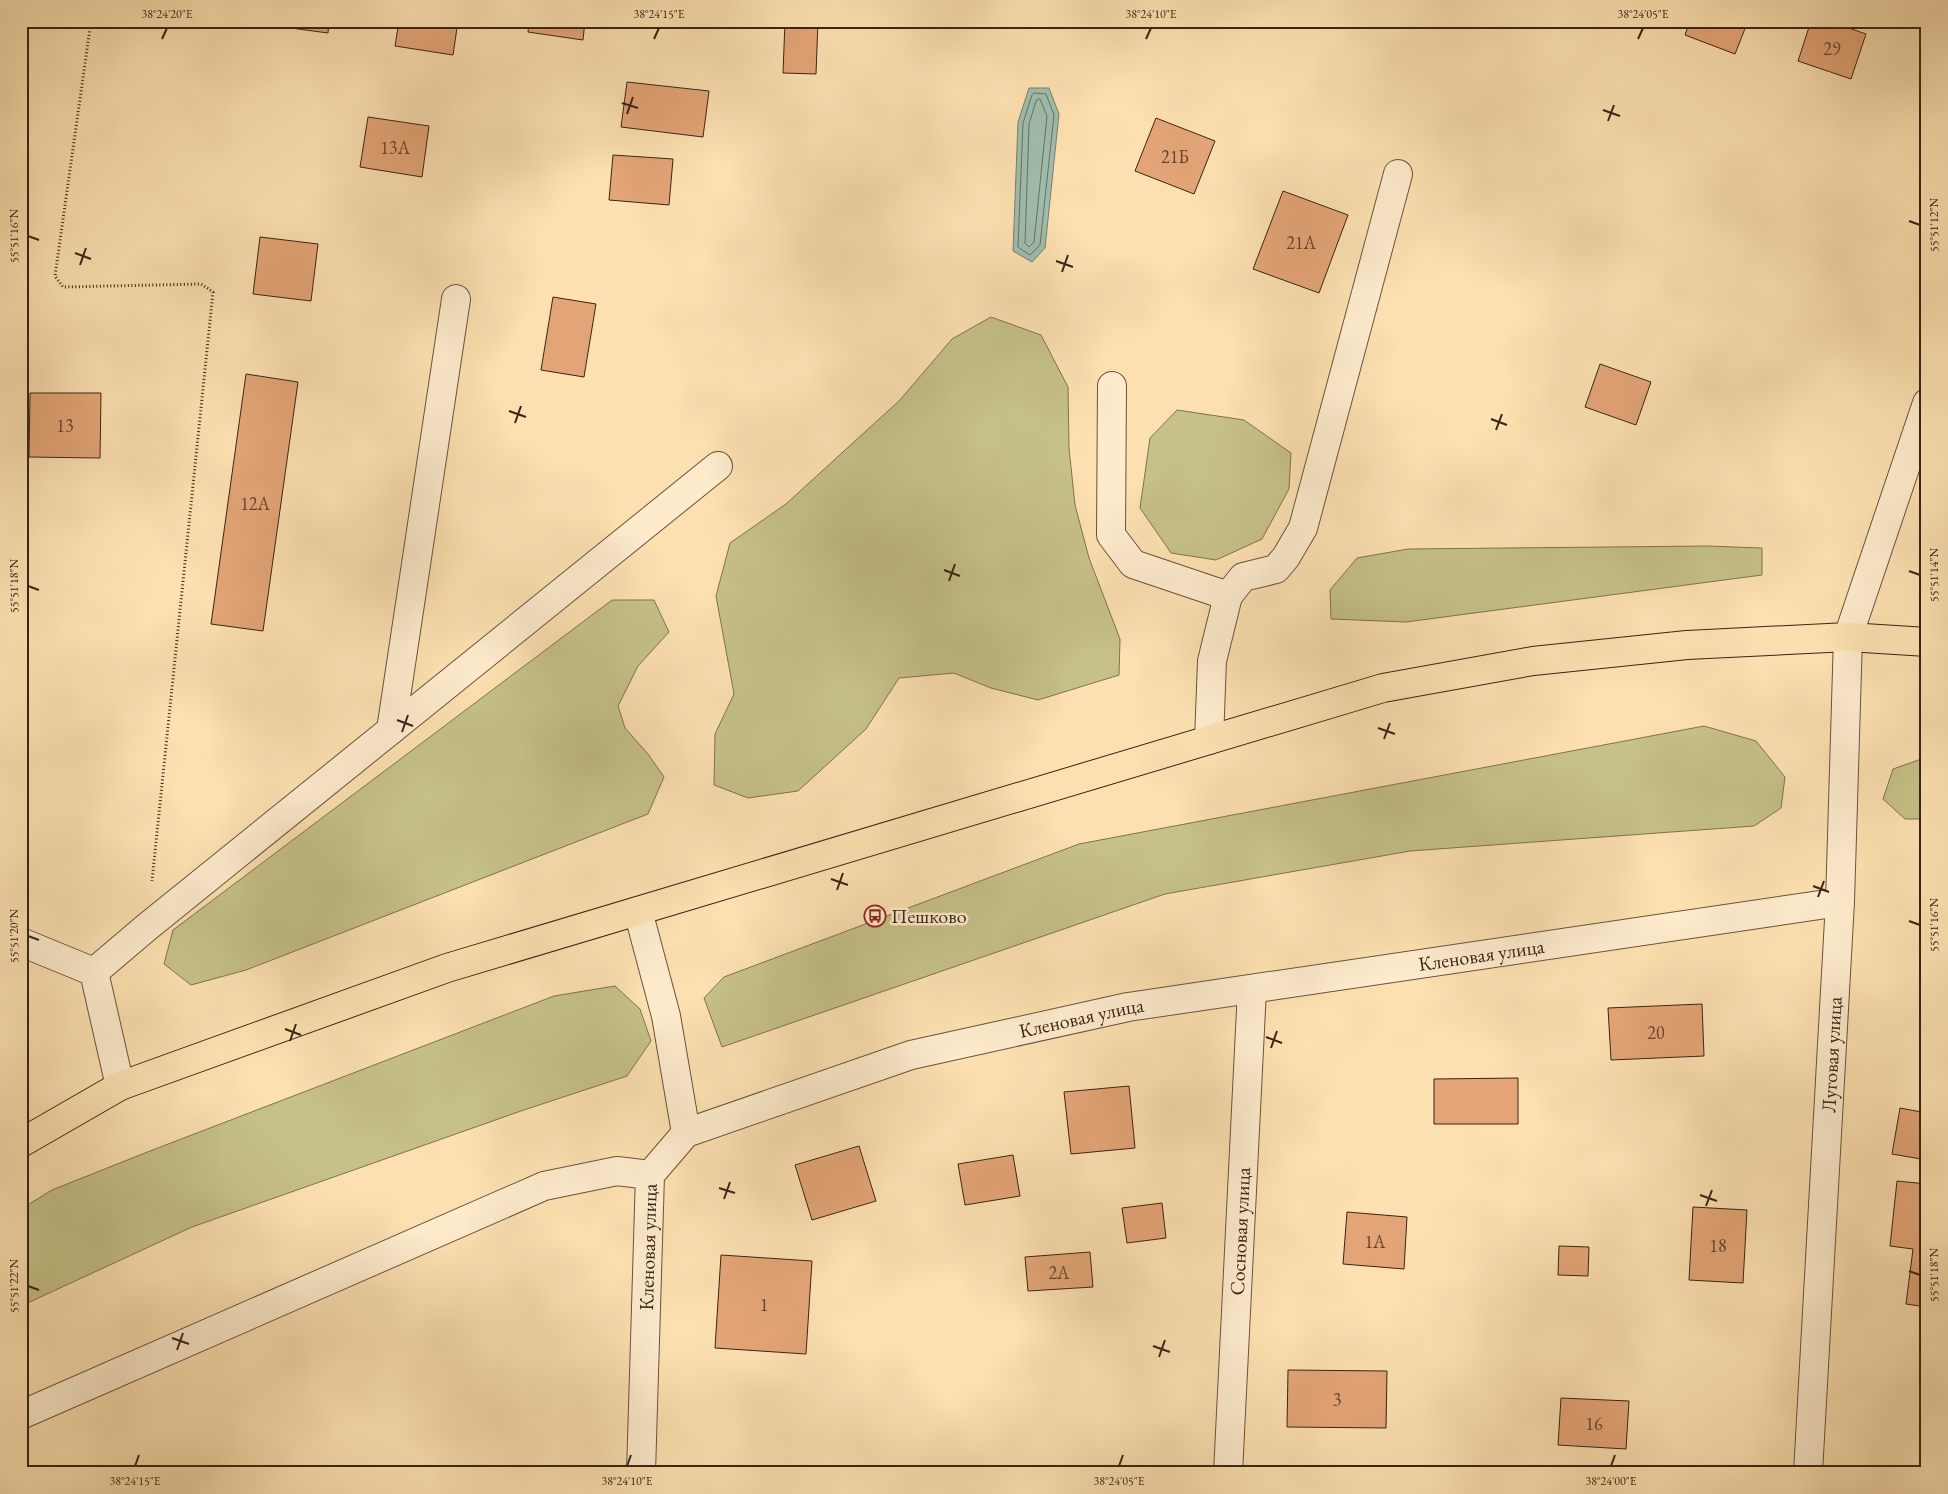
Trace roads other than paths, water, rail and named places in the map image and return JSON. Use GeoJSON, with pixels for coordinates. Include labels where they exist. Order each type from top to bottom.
{"type":"FeatureCollection","features":[{"type":"Feature","properties":{"kind":"highway"},"geometry":{"type":"LineString","coordinates":[[21,1144],[120,1086],[447,968],[1383,688],[1533,661],[1687,645],[1848,637],[1927,642]]}},
{"type":"Feature","properties":{"kind":"street"},"geometry":{"type":"LineString","coordinates":[[1209,740],[1212,661],[1228,596],[1243,578],[1276,569],[1303,528],[1398,174]]}},
{"type":"Feature","properties":{"kind":"street"},"geometry":{"type":"LineString","coordinates":[[391,730],[456,298]]}},
{"type":"Feature","properties":{"kind":"street"},"geometry":{"type":"LineString","coordinates":[[1112,386],[1111,535],[1133,564],[1228,596]]}},
{"type":"Feature","properties":{"kind":"street","name":"Луговая улица"},"geometry":{"type":"LineString","coordinates":[[1808,1473],[1840,902],[1848,637],[1927,403]]}},
{"type":"Feature","properties":{"kind":"street"},"geometry":{"type":"LineString","coordinates":[[94,972],[147,927],[718,466]]}},
{"type":"Feature","properties":{"kind":"street","name":"Кленовая улица"},"geometry":{"type":"LineString","coordinates":[[641,1473],[650,1175],[686,1133],[911,1056],[1128,1007],[1840,902]]}},
{"type":"Feature","properties":{"kind":"street"},"geometry":{"type":"LineString","coordinates":[[638,911],[666,1016],[686,1133]]}},
{"type":"Feature","properties":{"kind":"street"},"geometry":{"type":"LineString","coordinates":[[21,942],[94,972]]}},
{"type":"Feature","properties":{"kind":"street"},"geometry":{"type":"LineString","coordinates":[[94,972],[120,1086]]}},
{"type":"Feature","properties":{"kind":"street","name":"Сосновая улица"},"geometry":{"type":"LineString","coordinates":[[1228,1473],[1252,989]]}},
{"type":"Feature","properties":{"kind":"street"},"geometry":{"type":"LineString","coordinates":[[21,1415],[544,1186],[617,1171],[650,1175]]}},
{"type":"Feature","properties":{"kind":"water"},"geometry":{"type":"Polygon","coordinates":[[[1029,88],[1049,88],[1059,114],[1045,248],[1032,262],[1013,251],[1018,122],[1029,88]]]}},
{"type":"Feature","properties":{"kind":"place","name":"Пешково"},"geometry":{"type":"Point","coordinates":[875,916]}}]}
